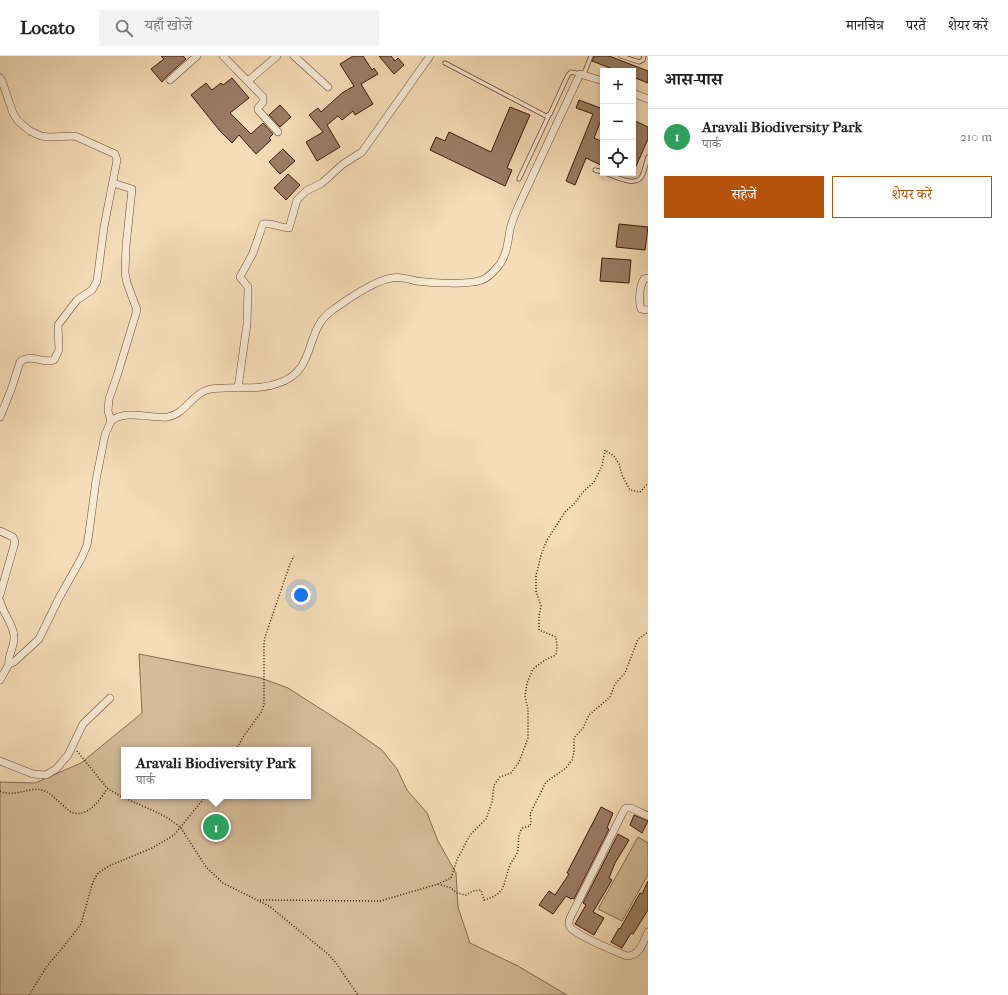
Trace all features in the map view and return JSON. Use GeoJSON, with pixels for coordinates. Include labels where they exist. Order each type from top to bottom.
{"type":"FeatureCollection","features":[{"type":"Feature","properties":{"kind":"street"},"geometry":{"type":"LineString","coordinates":[[170,80],[197,56]]}},
{"type":"Feature","properties":{"kind":"street"},"geometry":{"type":"LineString","coordinates":[[223,56],[264,98],[258,110],[278,132]]}},
{"type":"Feature","properties":{"kind":"street"},"geometry":{"type":"LineString","coordinates":[[248,81],[277,56]]}},
{"type":"Feature","properties":{"kind":"street"},"geometry":{"type":"LineString","coordinates":[[294,56],[328,87]]}},
{"type":"Feature","properties":{"kind":"street"},"geometry":{"type":"LineString","coordinates":[[238,388],[248,324],[248,287],[240,277],[253,253],[263,224],[268,223],[289,228],[297,200],[306,191],[322,183],[343,164],[362,152],[430,56]]}},
{"type":"Feature","properties":{"kind":"street"},"geometry":{"type":"LineString","coordinates":[[9,664],[14,662],[38,639],[82,557],[87,545],[96,480],[105,435],[111,421],[122,416],[168,417],[183,409],[194,398],[206,390],[264,388],[291,378],[305,362],[314,333],[322,320],[335,308],[378,282],[399,277],[426,282],[468,282],[483,279],[490,275],[501,262],[506,252],[510,228],[518,207],[582,74],[600,81]]}},
{"type":"Feature","properties":{"kind":"street"},"geometry":{"type":"LineString","coordinates":[[0,78],[13,113],[18,121],[30,130],[41,136],[75,136],[115,154],[117,160],[104,227],[97,282],[92,290],[77,300],[58,325],[60,350],[54,360],[48,362],[27,358],[20,362],[0,416]]}},
{"type":"Feature","properties":{"kind":"street"},"geometry":{"type":"LineString","coordinates":[[636,94],[648,99]]}},
{"type":"Feature","properties":{"kind":"street"},"geometry":{"type":"LineString","coordinates":[[111,421],[108,405],[136,310],[125,273],[126,246],[132,189],[113,183]]}},
{"type":"Feature","properties":{"kind":"street"},"geometry":{"type":"LineString","coordinates":[[648,278],[644,278],[642,282],[640,304],[641,309],[648,310]]}},
{"type":"Feature","properties":{"kind":"street"},"geometry":{"type":"LineString","coordinates":[[0,532],[13,538],[15,542],[0,595]]}},
{"type":"Feature","properties":{"kind":"street"},"geometry":{"type":"LineString","coordinates":[[0,601],[12,626],[14,636],[13,647],[8,661],[9,664],[0,680]]}},
{"type":"Feature","properties":{"kind":"street"},"geometry":{"type":"LineString","coordinates":[[0,761],[33,774],[46,775],[56,769],[68,755],[83,724],[110,698]]}},
{"type":"Feature","properties":{"kind":"street"},"geometry":{"type":"LineString","coordinates":[[648,816],[631,808],[626,808],[624,810],[569,922],[571,928],[584,936],[627,956],[632,956],[638,952],[648,932]]}},
{"type":"Feature","properties":{"kind":"lane"},"geometry":{"type":"LineString","coordinates":[[519,179],[568,75],[571,72],[582,74],[591,56]]}},
{"type":"Feature","properties":{"kind":"lane"},"geometry":{"type":"LineString","coordinates":[[621,56],[639,62],[643,60],[644,56]]}},
{"type":"Feature","properties":{"kind":"lane"},"geometry":{"type":"LineString","coordinates":[[445,63],[544,116],[549,115]]}},
{"type":"Feature","properties":{"kind":"lane"},"geometry":{"type":"LineString","coordinates":[[614,176],[635,182],[642,176],[648,157]]}},
{"type":"Feature","properties":{"kind":"lane"},"geometry":{"type":"LineString","coordinates":[[595,170],[600,172]]}},
{"type":"Feature","properties":{"kind":"path"},"geometry":{"type":"LineString","coordinates":[[260,900],[380,901],[438,884],[451,878],[457,860],[470,835],[486,819],[492,802],[494,785],[500,777],[511,772],[519,762],[528,738],[528,709],[525,696],[527,683],[533,668],[556,655],[556,638],[539,630],[541,606],[536,591],[536,576],[541,555],[547,540],[565,512],[594,482],[602,466],[605,450],[614,456],[619,464],[622,475],[630,490],[640,492],[648,483]]}},
{"type":"Feature","properties":{"kind":"path"},"geometry":{"type":"LineString","coordinates":[[238,747],[262,711],[264,704],[264,643],[270,620],[294,556]]}},
{"type":"Feature","properties":{"kind":"path"},"geometry":{"type":"LineString","coordinates":[[438,884],[466,895],[473,891],[481,890],[484,900],[494,897],[501,891],[508,875],[510,865],[518,850],[518,838],[522,828],[530,826],[530,814],[546,782],[566,768],[572,760],[574,752],[574,738],[583,728],[590,715],[610,697],[615,684],[625,673],[638,639],[648,632]]}},
{"type":"Feature","properties":{"kind":"path"},"geometry":{"type":"LineString","coordinates":[[73,745],[107,788],[121,796]]}},
{"type":"Feature","properties":{"kind":"path"},"geometry":{"type":"LineString","coordinates":[[0,791],[8,794],[15,794],[33,790],[47,791],[72,812],[80,813],[88,810],[99,802],[107,788]]}},
{"type":"Feature","properties":{"kind":"path"},"geometry":{"type":"LineString","coordinates":[[128,799],[169,819],[181,828],[206,867],[223,883],[260,900],[269,906],[328,954],[358,995]]}},
{"type":"Feature","properties":{"kind":"path"},"geometry":{"type":"LineString","coordinates":[[29,995],[47,966],[81,924],[92,885],[98,873],[109,866],[152,848],[174,835],[204,799]]}},
{"type":"Feature","properties":{"kind":"shaded area"},"geometry":{"type":"Polygon","coordinates":[[[139,654],[261,678],[288,688],[382,750],[397,769],[407,790],[427,813],[438,841],[456,873],[458,907],[470,943],[518,966],[567,995],[0,995],[0,782],[35,783],[81,763],[142,713],[139,654]]]}},
{"type":"Feature","properties":{"kind":"shaded area"},"geometry":{"type":"Polygon","coordinates":[[[638,837],[648,843],[648,875],[622,921],[598,909],[638,837]]]}},
{"type":"Feature","properties":{"kind":"building"},"geometry":{"type":"Polygon","coordinates":[[[161,56],[183,56],[186,59],[162,82],[151,69],[164,59],[161,56]]]}},
{"type":"Feature","properties":{"kind":"building"},"geometry":{"type":"Polygon","coordinates":[[[353,56],[363,56],[372,70],[374,68],[378,74],[361,84],[373,104],[355,115],[353,111],[342,120],[338,116],[327,125],[340,147],[317,161],[306,142],[323,132],[309,115],[318,108],[321,112],[342,93],[354,86],[340,64],[353,56]]]}},
{"type":"Feature","properties":{"kind":"building"},"geometry":{"type":"Polygon","coordinates":[[[379,56],[391,56],[395,61],[398,58],[404,65],[394,74],[379,56]]]}},
{"type":"Feature","properties":{"kind":"building"},"geometry":{"type":"Polygon","coordinates":[[[594,56],[609,56],[648,71],[648,83],[636,78],[636,68],[610,68],[592,61],[594,56]]]}},
{"type":"Feature","properties":{"kind":"building"},"geometry":{"type":"Polygon","coordinates":[[[232,78],[249,98],[230,113],[251,134],[263,123],[273,134],[269,138],[271,140],[256,154],[239,135],[232,143],[220,131],[191,95],[206,83],[212,90],[221,83],[223,85],[232,78]]]}},
{"type":"Feature","properties":{"kind":"building"},"geometry":{"type":"Polygon","coordinates":[[[579,100],[600,108],[600,123],[594,138],[600,141],[600,165],[586,158],[575,185],[566,181],[593,114],[576,108],[579,100]]]}},
{"type":"Feature","properties":{"kind":"building"},"geometry":{"type":"Polygon","coordinates":[[[280,105],[291,117],[280,127],[269,115],[280,105]]]}},
{"type":"Feature","properties":{"kind":"building"},"geometry":{"type":"Polygon","coordinates":[[[510,107],[530,115],[507,168],[512,170],[505,186],[430,150],[436,137],[445,141],[449,132],[491,152],[510,107]]]}},
{"type":"Feature","properties":{"kind":"building"},"geometry":{"type":"Polygon","coordinates":[[[636,121],[648,127],[648,139],[636,166],[636,121]]]}},
{"type":"Feature","properties":{"kind":"building"},"geometry":{"type":"Polygon","coordinates":[[[283,149],[295,161],[280,174],[269,162],[283,149]]]}},
{"type":"Feature","properties":{"kind":"building"},"geometry":{"type":"Polygon","coordinates":[[[288,174],[300,185],[286,200],[274,188],[288,174]]]}},
{"type":"Feature","properties":{"kind":"building"},"geometry":{"type":"Polygon","coordinates":[[[619,224],[648,227],[645,250],[616,247],[619,224]]]}},
{"type":"Feature","properties":{"kind":"building"},"geometry":{"type":"Polygon","coordinates":[[[602,258],[631,260],[629,283],[600,281],[602,258]]]}},
{"type":"Feature","properties":{"kind":"building"},"geometry":{"type":"Polygon","coordinates":[[[601,807],[613,813],[607,828],[609,829],[574,899],[566,896],[553,914],[539,905],[549,891],[555,895],[569,874],[567,873],[601,807]]]}},
{"type":"Feature","properties":{"kind":"building"},"geometry":{"type":"Polygon","coordinates":[[[634,815],[648,821],[642,833],[630,825],[634,815]]]}},
{"type":"Feature","properties":{"kind":"building"},"geometry":{"type":"Polygon","coordinates":[[[618,834],[629,840],[615,863],[609,878],[612,880],[593,912],[604,918],[594,935],[575,924],[586,905],[583,903],[618,834]]]}},
{"type":"Feature","properties":{"kind":"building"},"geometry":{"type":"Polygon","coordinates":[[[648,881],[648,910],[622,948],[611,942],[640,893],[642,894],[648,881]]]}},
{"type":"Feature","properties":{"kind":"place","name":"Aravali Biodiversity Park"},"geometry":{"type":"Point","coordinates":[216,827]}}]}
